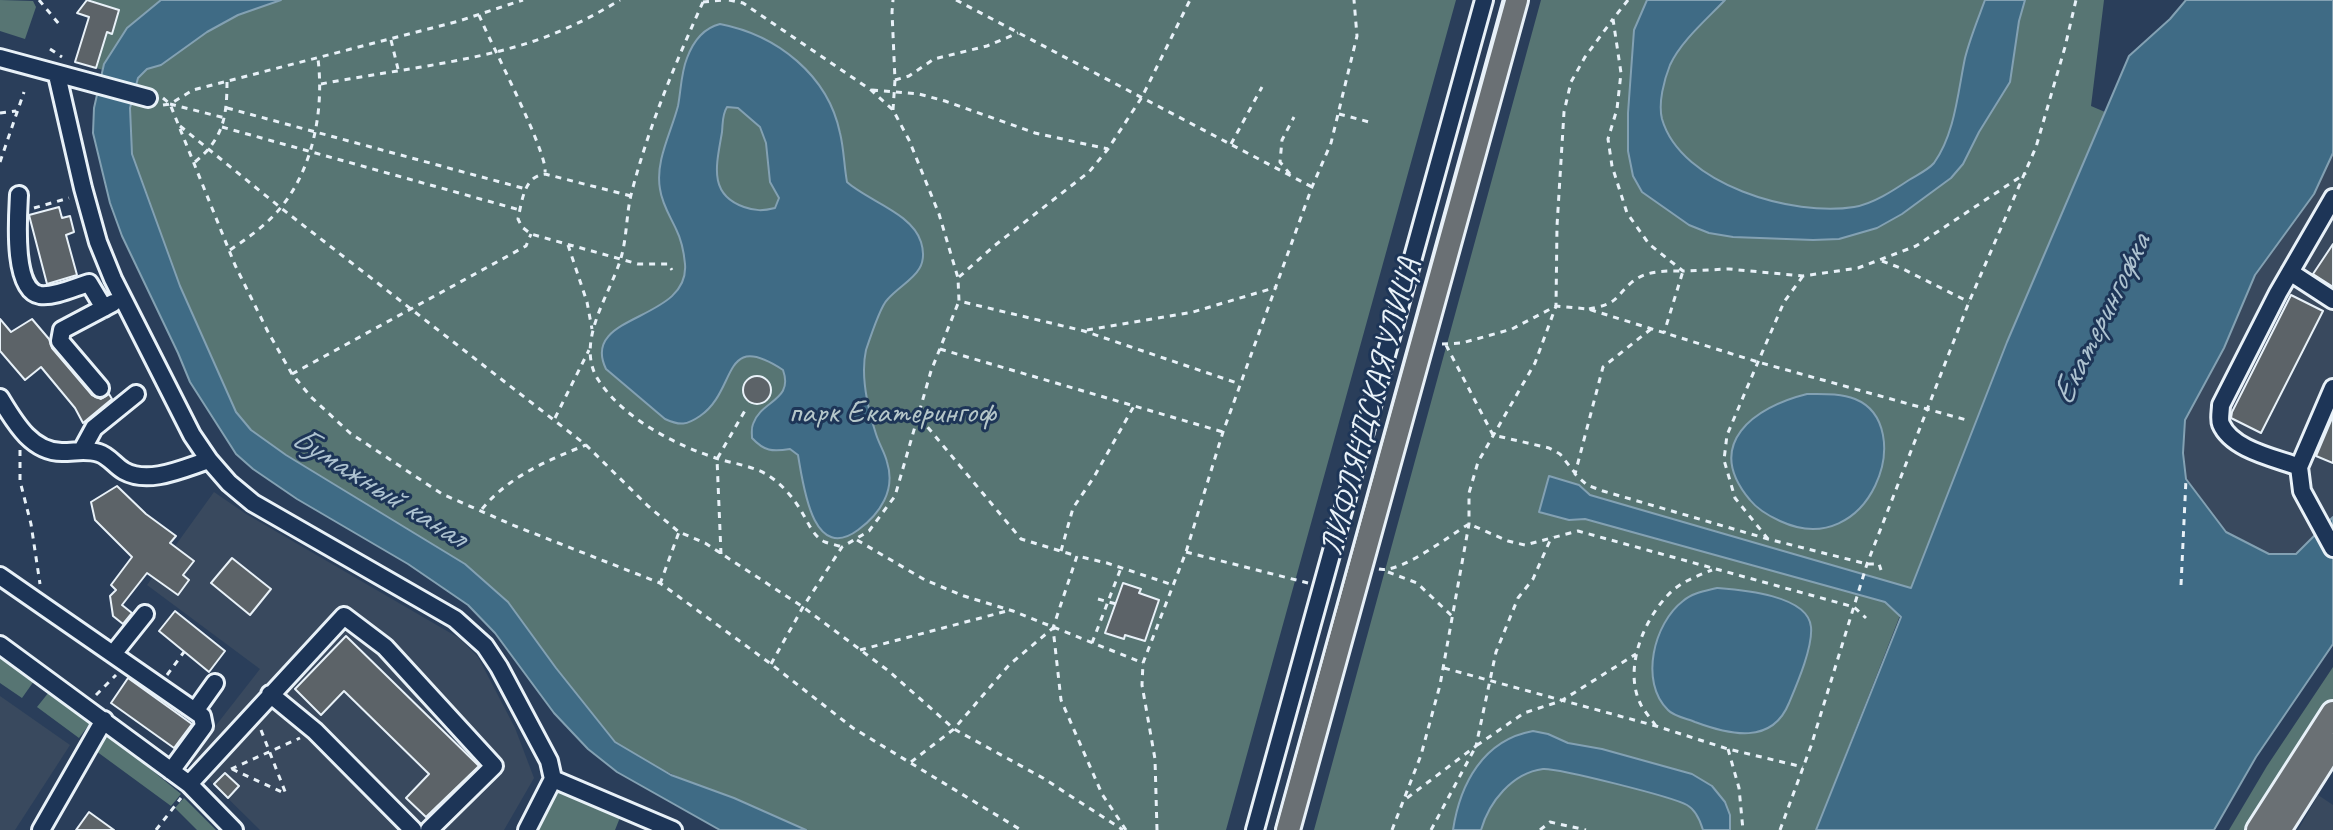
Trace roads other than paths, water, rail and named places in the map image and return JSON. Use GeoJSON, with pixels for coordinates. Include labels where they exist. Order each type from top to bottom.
{"type":"FeatureCollection","features":[{"type":"Feature","properties":{"kind":"main road","name":"ЛИФЛЯНДСКАЯ УЛИЦА"},"geometry":{"type":"LineString","coordinates":[[1288,830],[1516,0]]}},
{"type":"Feature","properties":{"kind":"main road"},"geometry":{"type":"LineString","coordinates":[[2258,830],[2333,713]]}},
{"type":"Feature","properties":{"kind":"main road"},"geometry":{"type":"LineString","coordinates":[[2279,830],[2333,745]]}},
{"type":"Feature","properties":{"kind":"street","name":"ЛИФЛЯНДСКАЯ УЛИЦА"},"geometry":{"type":"LineString","coordinates":[[1255,830],[1484,0]]}},
{"type":"Feature","properties":{"kind":"street"},"geometry":{"type":"LineString","coordinates":[[0,58],[148,98]]}},
{"type":"Feature","properties":{"kind":"street"},"geometry":{"type":"LineString","coordinates":[[57,75],[98,242],[192,435],[250,508],[455,619],[471,631],[499,667],[544,748],[553,779],[527,830]]}},
{"type":"Feature","properties":{"kind":"street"},"geometry":{"type":"LineString","coordinates":[[2299,467],[2245,446],[2229,434],[2220,422],[2221,405],[2290,272],[2333,198]]}},
{"type":"Feature","properties":{"kind":"street"},"geometry":{"type":"LineString","coordinates":[[19,204],[17,247],[28,287],[35,294],[45,295],[89,283],[104,308]]}},
{"type":"Feature","properties":{"kind":"street"},"geometry":{"type":"LineString","coordinates":[[2290,272],[2333,300]]}},
{"type":"Feature","properties":{"kind":"street"},"geometry":{"type":"LineString","coordinates":[[100,388],[60,341],[60,336],[62,330],[123,298]]}},
{"type":"Feature","properties":{"kind":"street"},"geometry":{"type":"LineString","coordinates":[[2333,388],[2299,467],[2302,491],[2333,548]]}},
{"type":"Feature","properties":{"kind":"street"},"geometry":{"type":"LineString","coordinates":[[82,450],[94,428],[136,394]]}},
{"type":"Feature","properties":{"kind":"street"},"geometry":{"type":"LineString","coordinates":[[0,398],[20,431],[38,445],[60,453],[82,450],[102,454],[126,472],[150,476],[174,472],[209,460]]}},
{"type":"Feature","properties":{"kind":"street"},"geometry":{"type":"LineString","coordinates":[[0,576],[202,716],[204,726],[171,771]]}},
{"type":"Feature","properties":{"kind":"street"},"geometry":{"type":"LineString","coordinates":[[119,658],[145,614]]}},
{"type":"Feature","properties":{"kind":"street"},"geometry":{"type":"LineString","coordinates":[[186,790],[344,616],[385,647],[494,766],[429,830]]}},
{"type":"Feature","properties":{"kind":"street"},"geometry":{"type":"LineString","coordinates":[[0,645],[171,771],[186,790],[234,830]]}},
{"type":"Feature","properties":{"kind":"street"},"geometry":{"type":"LineString","coordinates":[[195,711],[215,683]]}},
{"type":"Feature","properties":{"kind":"street"},"geometry":{"type":"LineString","coordinates":[[270,694],[315,731],[413,830]]}},
{"type":"Feature","properties":{"kind":"street"},"geometry":{"type":"LineString","coordinates":[[41,830],[104,720]]}},
{"type":"Feature","properties":{"kind":"street"},"geometry":{"type":"LineString","coordinates":[[553,779],[673,830]]}},
{"type":"Feature","properties":{"kind":"water"},"geometry":{"type":"Polygon","coordinates":[[[161,0],[281,0],[238,15],[207,32],[161,65],[147,69],[138,78],[130,108],[132,154],[180,286],[236,412],[251,430],[286,455],[465,564],[508,602],[615,742],[671,775],[734,798],[806,830],[720,830],[617,772],[588,749],[554,713],[495,633],[468,605],[408,564],[297,499],[236,454],[190,382],[122,236],[110,203],[93,133],[94,108],[104,64],[127,28],[161,0]]]}},
{"type":"Feature","properties":{"kind":"water"},"geometry":{"type":"Polygon","coordinates":[[[1647,0],[1725,0],[1687,39],[1668,71],[1662,92],[1661,113],[1673,142],[1692,162],[1743,192],[1801,207],[1829,209],[1854,207],[1876,200],[1934,163],[1947,139],[1965,58],[1985,0],[2025,0],[2010,82],[1963,164],[1951,178],[1877,228],[1839,239],[1813,240],[1709,233],[1689,225],[1642,192],[1633,176],[1628,151],[1628,113],[1634,30],[1647,0]]]}},
{"type":"Feature","properties":{"kind":"water","name":"Екатерингофка"},"geometry":{"type":"Polygon","coordinates":[[[2186,0],[2333,0],[2333,153],[2314,194],[2255,275],[2224,348],[2185,420],[2183,453],[2186,479],[2226,532],[2269,554],[2296,554],[2333,517],[2333,644],[2256,757],[2214,830],[1816,830],[1901,617],[1885,602],[1585,519],[1569,520],[1539,512],[1549,476],[1579,485],[1590,495],[1911,588],[2007,342],[2129,56],[2186,0]]]}},
{"type":"Feature","properties":{"kind":"water"},"geometry":{"type":"Polygon","coordinates":[[[720,24],[741,29],[780,48],[812,76],[834,112],[847,182],[909,223],[921,242],[923,253],[919,269],[884,304],[864,360],[868,404],[889,472],[888,492],[873,517],[842,538],[830,537],[820,529],[813,516],[798,455],[790,449],[765,448],[752,438],[752,426],[757,416],[784,388],[783,370],[763,359],[749,356],[740,360],[732,368],[712,405],[695,419],[679,424],[665,419],[606,369],[602,351],[608,337],[620,326],[671,297],[682,283],[685,264],[683,251],[661,194],[660,168],[692,46],[700,36],[720,24]],[[727,107],[723,116],[717,166],[719,186],[732,201],[744,207],[759,210],[775,208],[779,198],[770,182],[766,143],[760,127],[738,108],[727,107]]]}},
{"type":"Feature","properties":{"kind":"water"},"geometry":{"type":"Polygon","coordinates":[[[1807,394],[1855,399],[1874,413],[1883,435],[1883,460],[1875,486],[1860,508],[1839,523],[1812,529],[1780,521],[1757,507],[1737,480],[1732,462],[1733,445],[1753,418],[1787,400],[1807,394]]]}},
{"type":"Feature","properties":{"kind":"water"},"geometry":{"type":"Polygon","coordinates":[[[1717,588],[1787,601],[1807,616],[1811,627],[1807,655],[1789,703],[1772,726],[1761,731],[1736,733],[1677,716],[1659,698],[1654,684],[1654,653],[1664,623],[1687,598],[1717,588]]]}},
{"type":"Feature","properties":{"kind":"water"},"geometry":{"type":"Polygon","coordinates":[[[1533,731],[1568,743],[1602,749],[1692,774],[1712,786],[1725,802],[1730,815],[1730,830],[1703,830],[1693,810],[1677,801],[1543,769],[1521,776],[1503,790],[1481,830],[1453,830],[1461,796],[1477,767],[1500,744],[1533,731]]]}},
{"type":"Feature","properties":{"kind":"tram line"},"geometry":{"type":"LineString","coordinates":[[1275,830],[1505,0]]}},
{"type":"Feature","properties":{"kind":"park label","name":"парк Екатерингоф"},"geometry":{"type":"Point","coordinates":[892,414]}},
{"type":"Feature","properties":{"kind":"water label","name":"Бумажный канал"},"geometry":{"type":"Point","coordinates":[378,488]}}]}
